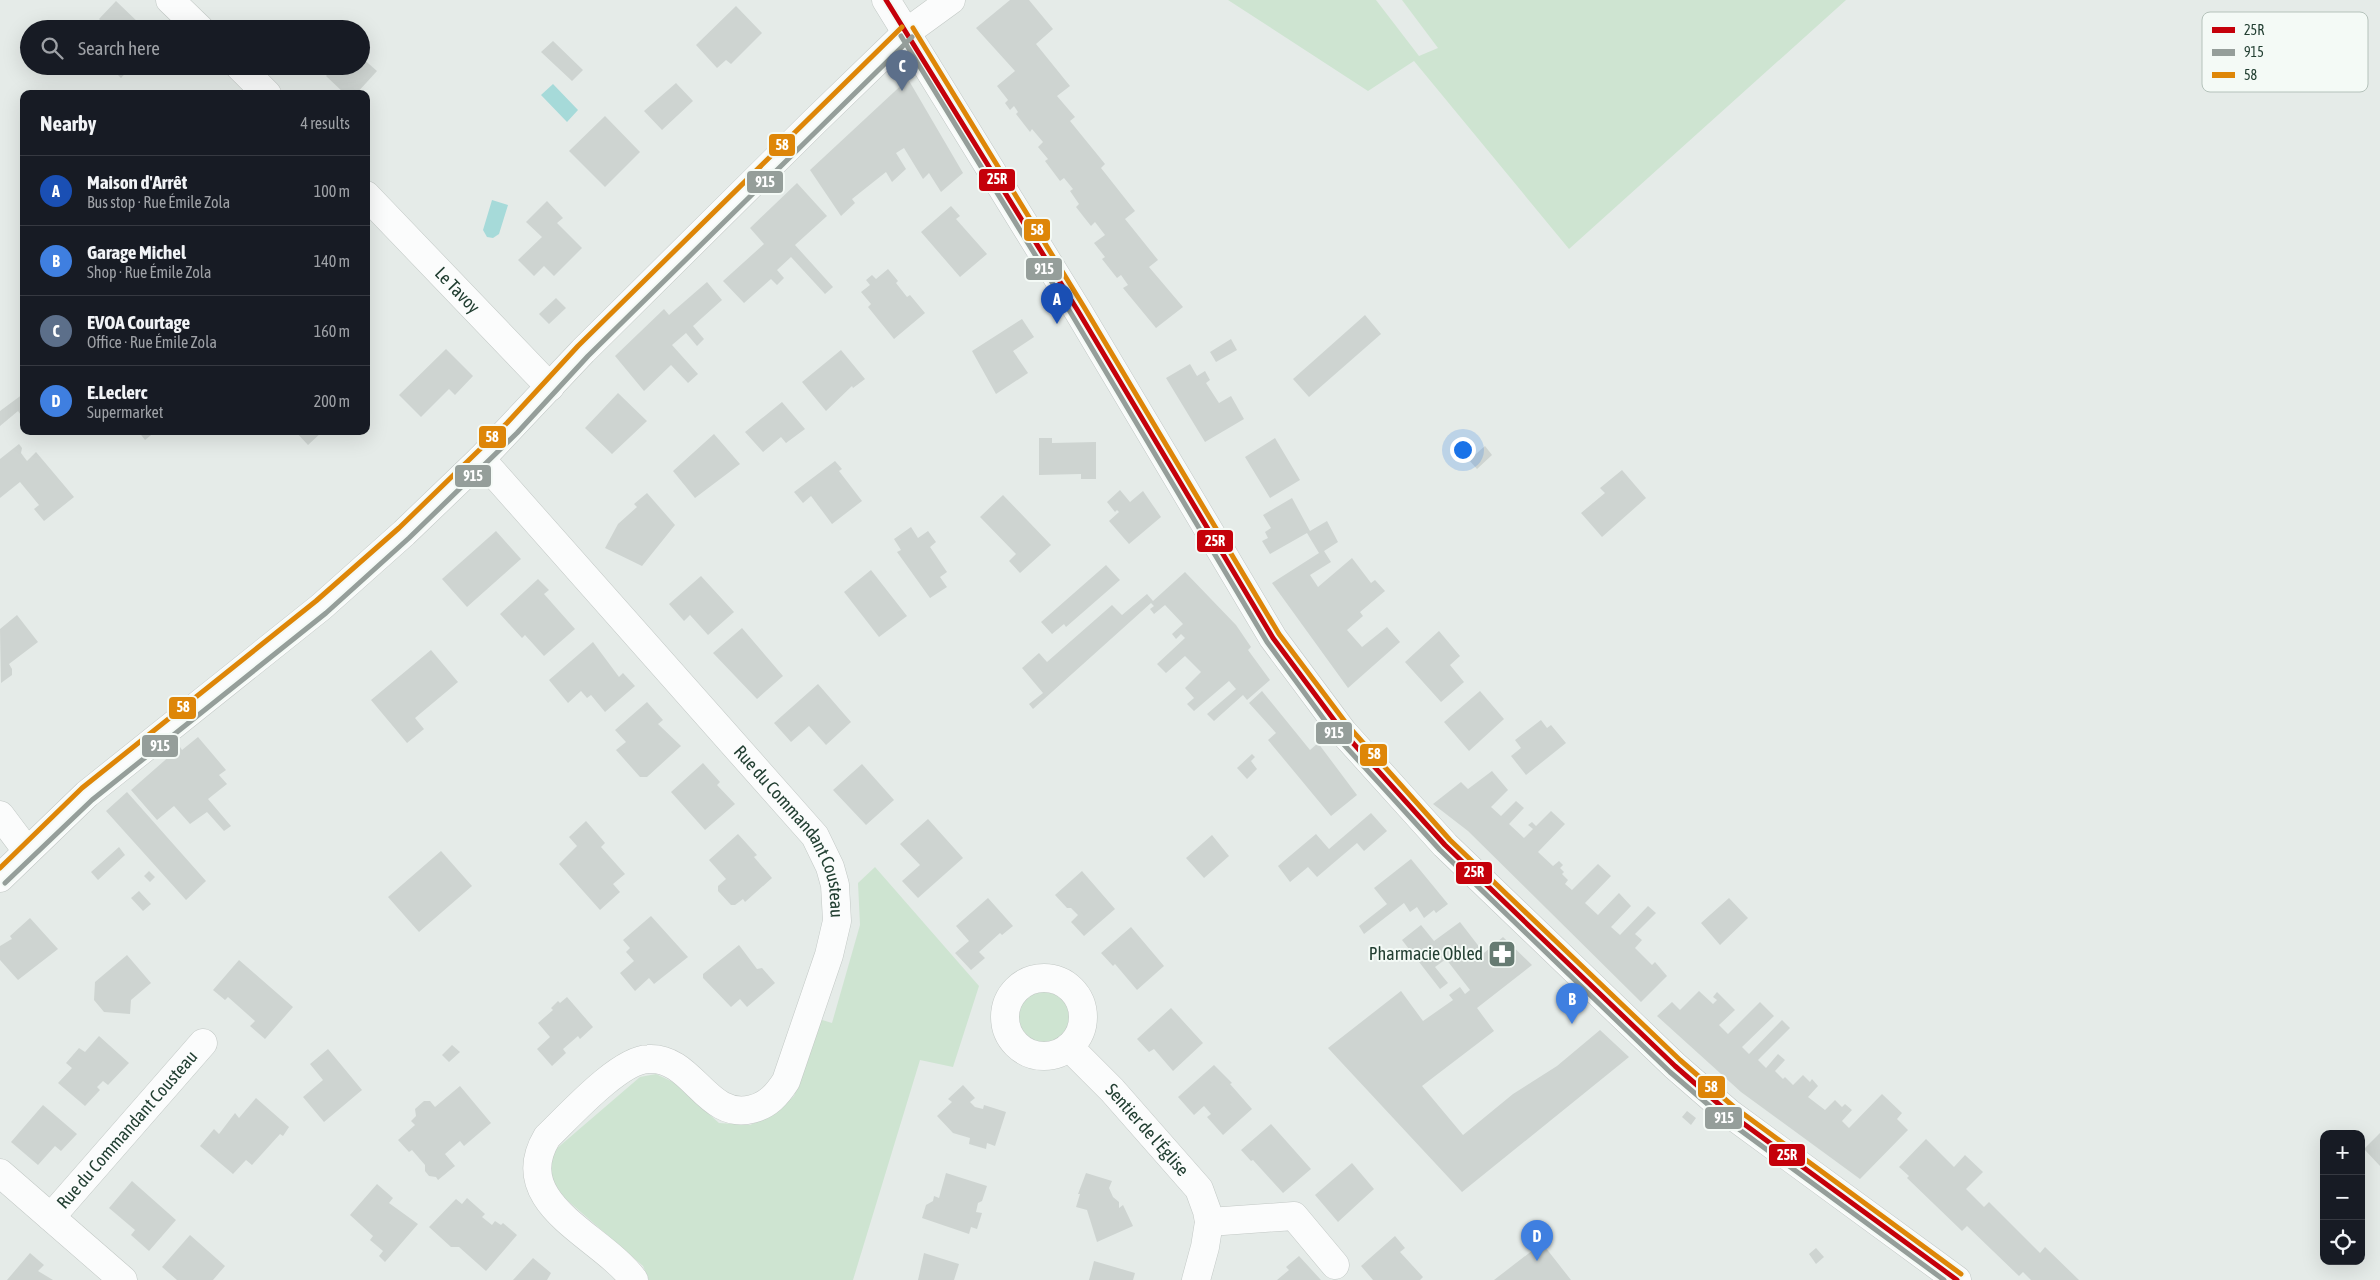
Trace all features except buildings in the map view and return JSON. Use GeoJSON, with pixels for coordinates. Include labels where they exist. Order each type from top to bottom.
{"type":"FeatureCollection","features":[{"type":"Feature","properties":{"kind":"street"},"geometry":{"type":"LineString","coordinates":[[170,0],[191,20]]}},
{"type":"Feature","properties":{"kind":"street"},"geometry":{"type":"LineString","coordinates":[[886,0],[1078,311],[1273,638],[1344,732],[1445,845],[1675,1066],[1729,1113],[1957,1280]]}},
{"type":"Feature","properties":{"kind":"street"},"geometry":{"type":"LineString","coordinates":[[0,878],[87,794],[321,607],[404,533],[482,459],[583,351],[907,32],[951,0]]}},
{"type":"Feature","properties":{"kind":"street"},"geometry":{"type":"LineString","coordinates":[[248,75],[263,90]]}},
{"type":"Feature","properties":{"kind":"street","name":"Le Tavoy"},"geometry":{"type":"LineString","coordinates":[[370,199],[550,387]]}},
{"type":"Feature","properties":{"kind":"street","name":"Rue du Commandant Cousteau"},"geometry":{"type":"LineString","coordinates":[[482,459],[815,836],[830,867],[835,885],[838,904],[834,940],[786,1081],[778,1094],[758,1108],[735,1111],[716,1103],[683,1070],[673,1064],[648,1058],[636,1061],[614,1074],[547,1137],[540,1148],[536,1171],[538,1181],[548,1201],[634,1280]]}},
{"type":"Feature","properties":{"kind":"street"},"geometry":{"type":"LineString","coordinates":[[0,815],[27,851]]}},
{"type":"Feature","properties":{"kind":"street","name":"Rue du Commandant Cousteau"},"geometry":{"type":"LineString","coordinates":[[51,1217],[203,1043]]}},
{"type":"Feature","properties":{"kind":"street","name":"Sentier de l'Église"},"geometry":{"type":"LineString","coordinates":[[1069,1047],[1112,1090],[1199,1189],[1209,1222],[1205,1247],[1196,1280]]}},
{"type":"Feature","properties":{"kind":"street","name":"Rue du Commandant Cousteau"},"geometry":{"type":"LineString","coordinates":[[0,1173],[123,1280]]}},
{"type":"Feature","properties":{"kind":"street"},"geometry":{"type":"LineString","coordinates":[[1209,1222],[1294,1216],[1335,1264]]}},
{"type":"Feature","properties":{"kind":"green space"},"geometry":{"type":"Polygon","coordinates":[[[1228,0],[1376,0],[1419,56],[1438,48],[1402,0],[1846,0],[1569,249],[1414,61],[1368,91],[1228,0]]]}},
{"type":"Feature","properties":{"kind":"green space"},"geometry":{"type":"Polygon","coordinates":[[[875,867],[979,986],[953,1067],[920,1060],[853,1280],[649,1280],[643,1266],[560,1194],[553,1183],[550,1173],[550,1162],[555,1150],[640,1077],[656,1074],[673,1082],[719,1123],[750,1125],[773,1115],[794,1096],[819,1019],[832,1023],[860,925],[858,883],[875,867]]]}},
{"type":"Feature","properties":{"kind":"green space"},"geometry":{"type":"Polygon","coordinates":[[[1038,986],[1050,986],[1066,995],[1073,1005],[1075,1017],[1073,1029],[1066,1039],[1050,1048],[1038,1048],[1027,1043],[1018,1034],[1013,1023],[1013,1011],[1018,1000],[1027,991],[1038,986]]]}},
{"type":"Feature","properties":{"kind":"water"},"geometry":{"type":"Polygon","coordinates":[[[553,84],[578,110],[567,122],[541,95],[553,84]]]}},
{"type":"Feature","properties":{"kind":"water"},"geometry":{"type":"Polygon","coordinates":[[[492,200],[508,205],[499,234],[493,238],[487,237],[483,230],[492,200]]]}},
{"type":"Feature","properties":{"kind":"transit line","name":"25R"},"geometry":{"type":"LineString","coordinates":[[886,0],[1078,311],[1273,638],[1343,732],[1445,845],[1675,1066],[1729,1113],[1957,1280]]}},
{"type":"Feature","properties":{"kind":"transit line","name":"58"},"geometry":{"type":"LineString","coordinates":[[0,868],[82,788],[316,601],[399,528],[507,423],[578,346],[902,27]]}},
{"type":"Feature","properties":{"kind":"transit line","name":"58"},"geometry":{"type":"LineString","coordinates":[[913,28],[1084,307],[1279,634],[1349,727],[1450,840],[1680,1060],[1734,1107],[1961,1274]]}},
{"type":"Feature","properties":{"kind":"transit line","name":"915"},"geometry":{"type":"LineString","coordinates":[[901,36],[1072,315],[1267,642],[1337,737],[1440,850],[1670,1072],[1725,1119],[1944,1280]]}},
{"type":"Feature","properties":{"kind":"transit line","name":"915"},"geometry":{"type":"LineString","coordinates":[[5,883],[92,800],[326,613],[409,538],[517,433],[588,356],[912,37]]}},
{"type":"Feature","properties":{"kind":"place","name":"EVOA Courtage"},"geometry":{"type":"Point","coordinates":[902,91]}},
{"type":"Feature","properties":{"kind":"place","name":"Maison d'Arrêt"},"geometry":{"type":"Point","coordinates":[1057,324]}},
{"type":"Feature","properties":{"kind":"place","name":"Pharmacie Obled"},"geometry":{"type":"Point","coordinates":[1502,954]}},
{"type":"Feature","properties":{"kind":"place","name":"Garage Michel"},"geometry":{"type":"Point","coordinates":[1572,1024]}},
{"type":"Feature","properties":{"kind":"place","name":"E.Leclerc"},"geometry":{"type":"Point","coordinates":[1537,1261]}}]}
